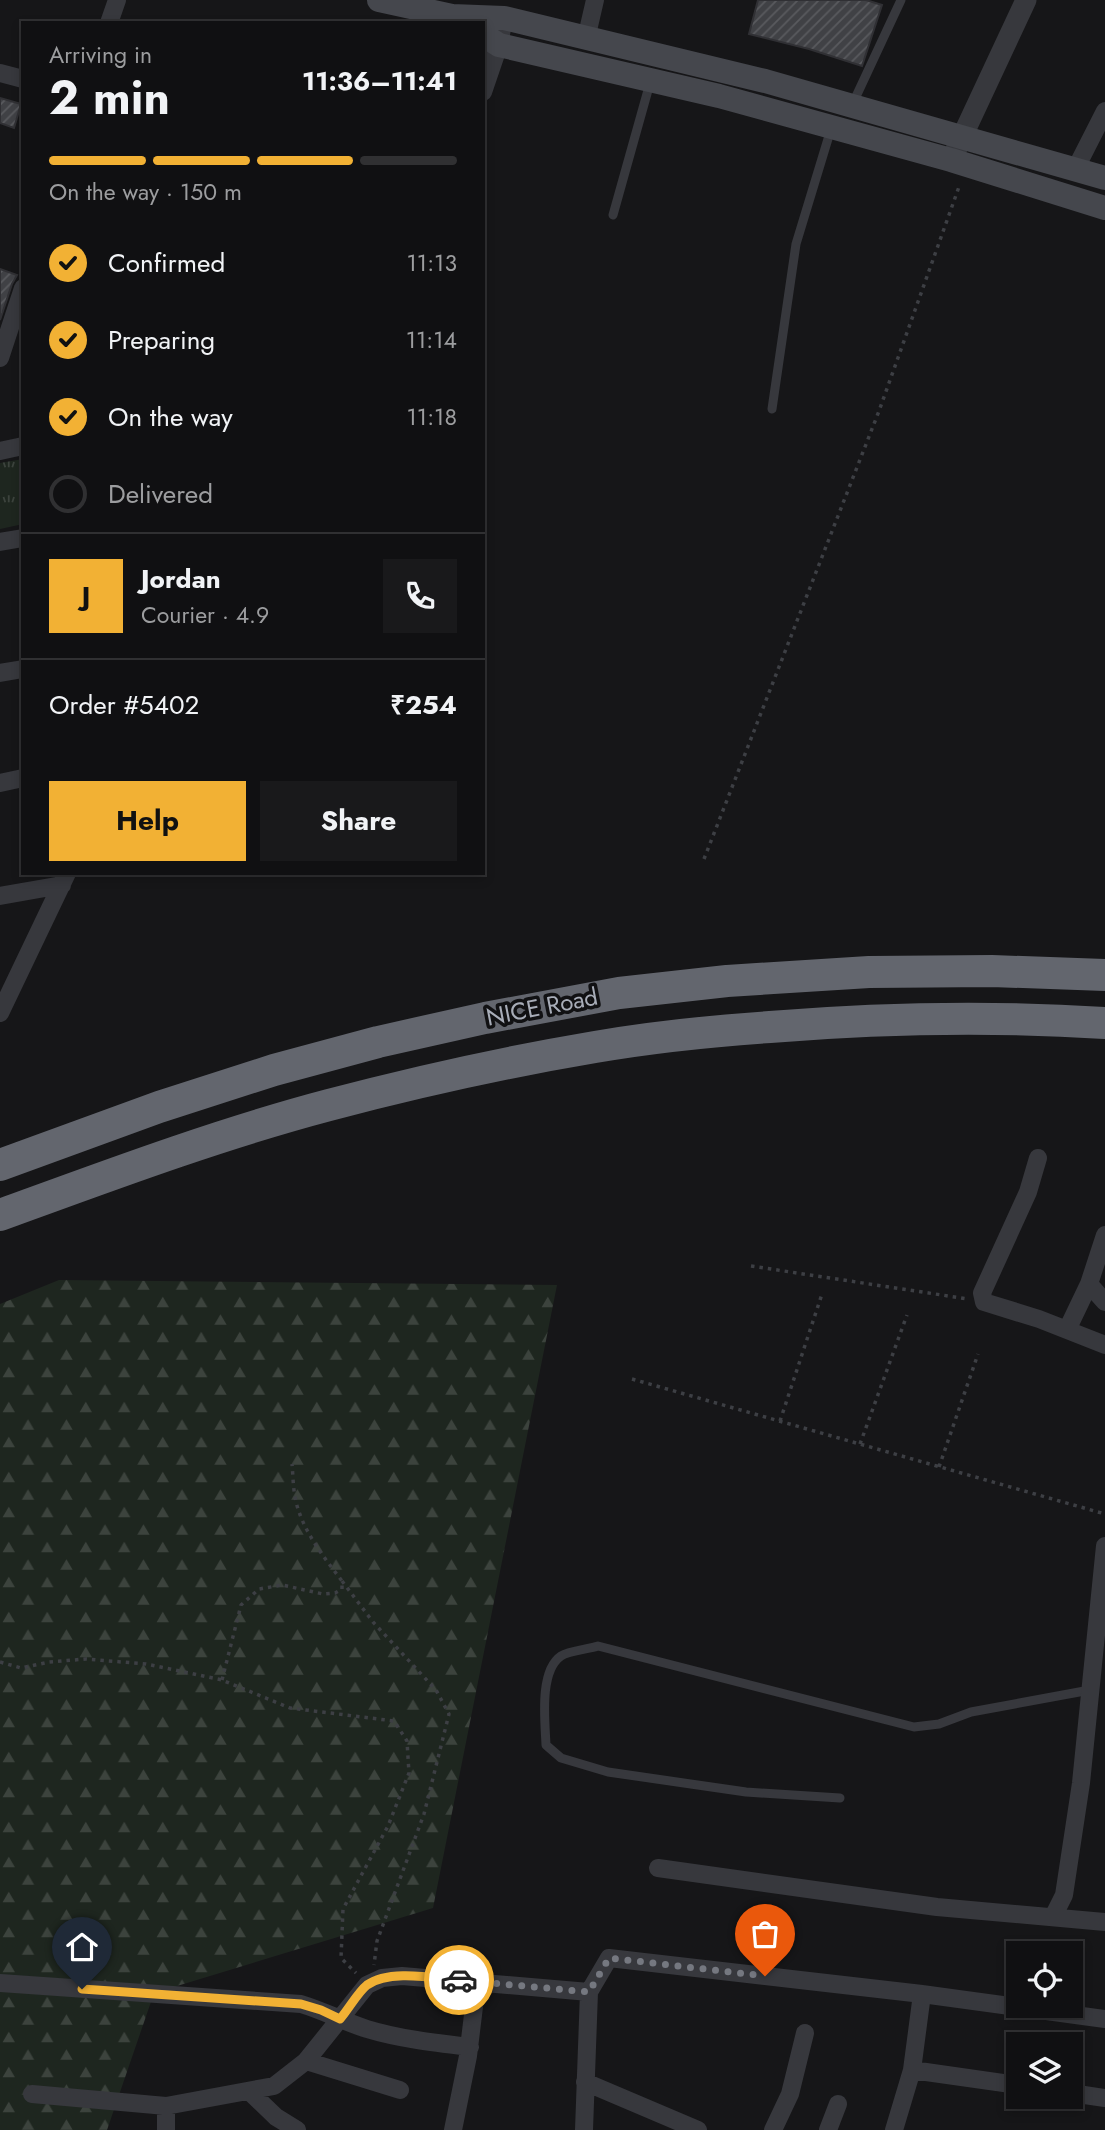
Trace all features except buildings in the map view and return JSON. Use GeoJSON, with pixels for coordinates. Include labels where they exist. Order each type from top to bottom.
{"type":"FeatureCollection","features":[{"type":"Feature","properties":{"kind":"highway","name":"NICE Road"},"geometry":{"type":"LineString","coordinates":[[0,1165],[159,1107],[274,1070],[485,1017],[619,993],[727,981],[869,972],[992,971],[1105,975]]}},
{"type":"Feature","properties":{"kind":"highway","name":"NICE Road"},"geometry":{"type":"LineString","coordinates":[[0,1215],[211,1141],[327,1105],[597,1046],[732,1030],[878,1020],[1105,1023]]}},
{"type":"Feature","properties":{"kind":"main road"},"geometry":{"type":"LineString","coordinates":[[379,0],[457,20],[504,18],[586,40],[765,81],[1105,177]]}},
{"type":"Feature","properties":{"kind":"main road"},"geometry":{"type":"LineString","coordinates":[[491,40],[719,96],[959,163],[1105,208]]}},
{"type":"Feature","properties":{"kind":"street"},"geometry":{"type":"LineString","coordinates":[[110,21],[117,0]]}},
{"type":"Feature","properties":{"kind":"street"},"geometry":{"type":"LineString","coordinates":[[586,40],[594,0]]}},
{"type":"Feature","properties":{"kind":"street"},"geometry":{"type":"LineString","coordinates":[[959,163],[962,136],[1026,0]]}},
{"type":"Feature","properties":{"kind":"street"},"geometry":{"type":"LineString","coordinates":[[485,79],[491,40],[504,18]]}},
{"type":"Feature","properties":{"kind":"street"},"geometry":{"type":"LineString","coordinates":[[0,73],[21,78]]}},
{"type":"Feature","properties":{"kind":"street"},"geometry":{"type":"LineString","coordinates":[[1076,168],[1105,111]]}},
{"type":"Feature","properties":{"kind":"street"},"geometry":{"type":"LineString","coordinates":[[2,349],[21,294]]}},
{"type":"Feature","properties":{"kind":"street"},"geometry":{"type":"LineString","coordinates":[[0,451],[21,446]]}},
{"type":"Feature","properties":{"kind":"street"},"geometry":{"type":"LineString","coordinates":[[0,542],[21,538]]}},
{"type":"Feature","properties":{"kind":"street"},"geometry":{"type":"LineString","coordinates":[[0,673],[21,669]]}},
{"type":"Feature","properties":{"kind":"street"},"geometry":{"type":"LineString","coordinates":[[0,783],[21,778]]}},
{"type":"Feature","properties":{"kind":"street"},"geometry":{"type":"LineString","coordinates":[[0,896],[65,879]]}},
{"type":"Feature","properties":{"kind":"street"},"geometry":{"type":"LineString","coordinates":[[0,1013],[65,879]]}},
{"type":"Feature","properties":{"kind":"street"},"geometry":{"type":"LineString","coordinates":[[1038,1158],[1028,1192],[982,1293],[984,1302],[1105,1345]]}},
{"type":"Feature","properties":{"kind":"street"},"geometry":{"type":"LineString","coordinates":[[1067,1330],[1089,1284],[1105,1235]]}},
{"type":"Feature","properties":{"kind":"street"},"geometry":{"type":"LineString","coordinates":[[1089,1284],[1105,1302]]}},
{"type":"Feature","properties":{"kind":"street"},"geometry":{"type":"LineString","coordinates":[[1053,1917],[1064,1895],[1094,1700],[1105,1546]]}},
{"type":"Feature","properties":{"kind":"street"},"geometry":{"type":"LineString","coordinates":[[658,1868],[937,1907],[1105,1922]]}},
{"type":"Feature","properties":{"kind":"street"},"geometry":{"type":"LineString","coordinates":[[584,2130],[589,1992],[609,1958],[922,1994],[1105,2019]]}},
{"type":"Feature","properties":{"kind":"street"},"geometry":{"type":"LineString","coordinates":[[32,2094],[166,2106],[274,2086],[306,2061],[371,1983],[382,1978],[402,1976],[589,1992]]}},
{"type":"Feature","properties":{"kind":"street"},"geometry":{"type":"LineString","coordinates":[[453,2130],[470,2047],[477,1982]]}},
{"type":"Feature","properties":{"kind":"street"},"geometry":{"type":"LineString","coordinates":[[0,1983],[301,2004],[369,2029],[431,2043],[470,2047]]}},
{"type":"Feature","properties":{"kind":"street"},"geometry":{"type":"LineString","coordinates":[[894,2130],[912,2070],[922,1994]]}},
{"type":"Feature","properties":{"kind":"street"},"geometry":{"type":"LineString","coordinates":[[773,2130],[790,2094],[805,2033]]}},
{"type":"Feature","properties":{"kind":"street"},"geometry":{"type":"LineString","coordinates":[[306,2061],[400,2090]]}},
{"type":"Feature","properties":{"kind":"street"},"geometry":{"type":"LineString","coordinates":[[912,2070],[1006,2083]]}},
{"type":"Feature","properties":{"kind":"street"},"geometry":{"type":"LineString","coordinates":[[585,2082],[698,2130]]}},
{"type":"Feature","properties":{"kind":"street"},"geometry":{"type":"LineString","coordinates":[[249,2091],[276,2118],[298,2130]]}},
{"type":"Feature","properties":{"kind":"street"},"geometry":{"type":"LineString","coordinates":[[1083,2095],[1105,2098]]}},
{"type":"Feature","properties":{"kind":"street"},"geometry":{"type":"LineString","coordinates":[[828,2130],[838,2104]]}},
{"type":"Feature","properties":{"kind":"street"},"geometry":{"type":"LineString","coordinates":[[166,2106],[166,2130]]}},
{"type":"Feature","properties":{"kind":"lane"},"geometry":{"type":"LineString","coordinates":[[851,105],[901,0]]}},
{"type":"Feature","properties":{"kind":"lane"},"geometry":{"type":"LineString","coordinates":[[613,215],[650,81]]}},
{"type":"Feature","properties":{"kind":"lane"},"geometry":{"type":"LineString","coordinates":[[772,409],[796,244],[831,127]]}},
{"type":"Feature","properties":{"kind":"lane"},"geometry":{"type":"LineString","coordinates":[[840,1798],[732,1790],[608,1772],[561,1758],[545,1745],[548,1672],[561,1655],[598,1646],[914,1727],[939,1724],[971,1712],[1094,1700]]}},
{"type":"Feature","properties":{"kind":"path"},"geometry":{"type":"LineString","coordinates":[[704,859],[879,411],[959,163]]}},
{"type":"Feature","properties":{"kind":"path"},"geometry":{"type":"LineString","coordinates":[[751,1266],[984,1302]]}},
{"type":"Feature","properties":{"kind":"path"},"geometry":{"type":"LineString","coordinates":[[780,1421],[822,1294]]}},
{"type":"Feature","properties":{"kind":"path"},"geometry":{"type":"LineString","coordinates":[[860,1444],[907,1315]]}},
{"type":"Feature","properties":{"kind":"path"},"geometry":{"type":"LineString","coordinates":[[939,1467],[978,1354]]}},
{"type":"Feature","properties":{"kind":"path"},"geometry":{"type":"LineString","coordinates":[[632,1379],[1105,1514]]}},
{"type":"Feature","properties":{"kind":"path"},"geometry":{"type":"LineString","coordinates":[[292,1464],[295,1499],[305,1525],[323,1556],[373,1622],[436,1690],[449,1714],[424,1814],[377,1941],[371,1983]]}},
{"type":"Feature","properties":{"kind":"path"},"geometry":{"type":"LineString","coordinates":[[222,1680],[241,1605],[259,1589],[282,1585],[335,1594],[342,1589],[342,1581]]}},
{"type":"Feature","properties":{"kind":"path"},"geometry":{"type":"LineString","coordinates":[[0,1662],[22,1668],[49,1662],[86,1659],[134,1663],[222,1680],[290,1708],[394,1721],[407,1741],[409,1773],[388,1826],[343,1909],[341,1958],[371,1983]]}},
{"type":"Feature","properties":{"kind":"green space"},"geometry":{"type":"Polygon","coordinates":[[[21,459],[21,524],[0,529],[0,463],[21,459]]]}},
{"type":"Feature","properties":{"kind":"green space"},"geometry":{"type":"Polygon","coordinates":[[[59,1280],[557,1285],[433,1908],[154,1993],[107,2130],[0,2130],[0,1304],[59,1280]]]}},
{"type":"Feature","properties":{"kind":"way so far"},"geometry":{"type":"LineString","coordinates":[[459,1980],[589,1992],[609,1958],[765,1976]]}},
{"type":"Feature","properties":{"kind":"route"},"geometry":{"type":"LineString","coordinates":[[82,1989],[301,2004],[340,2019],[367,1985],[382,1978],[402,1976],[459,1980]]}}]}
